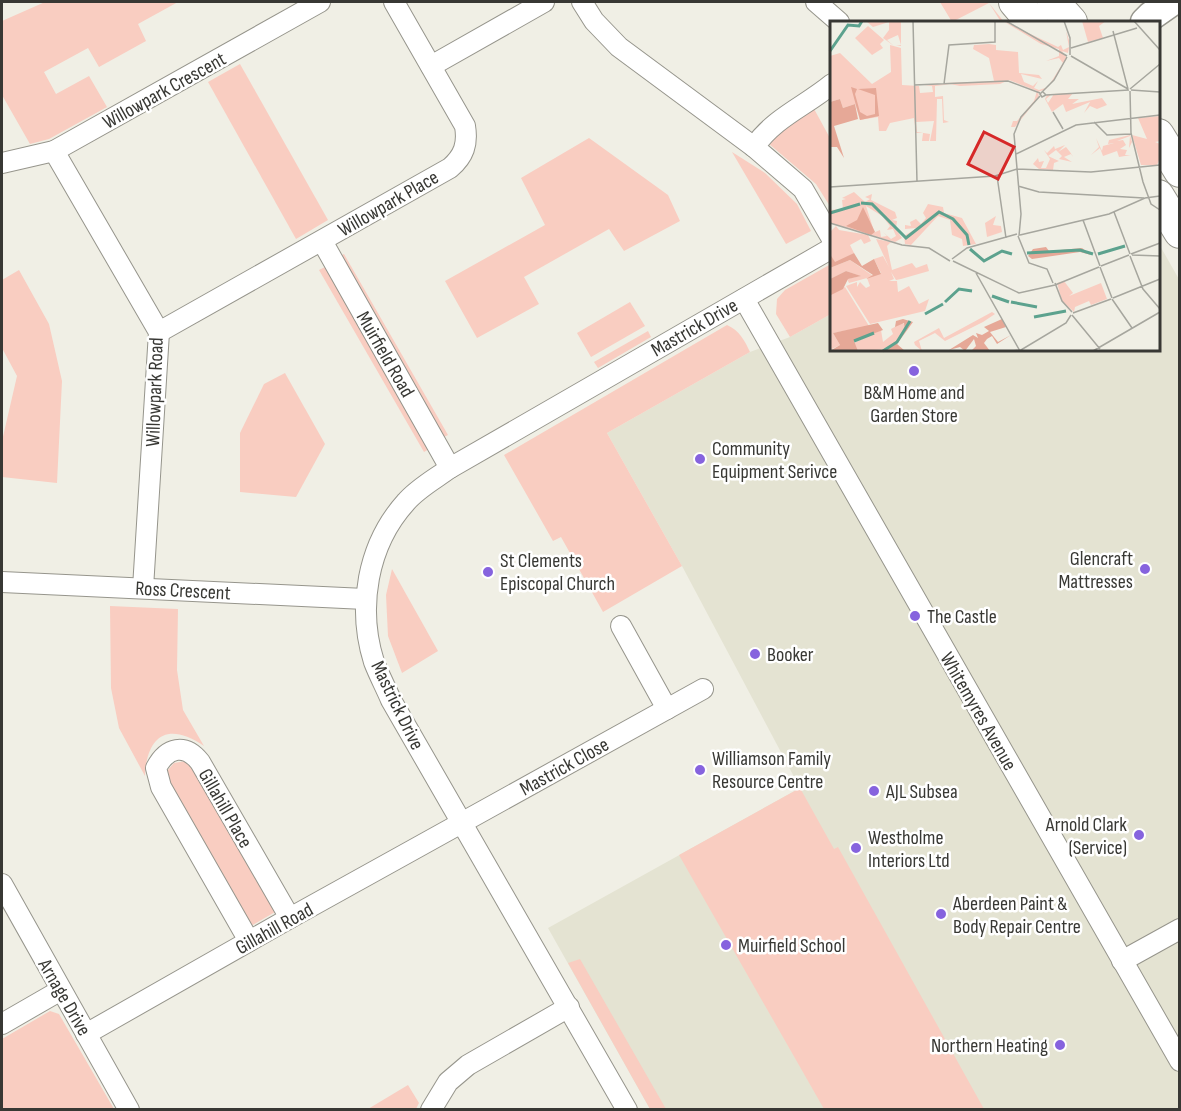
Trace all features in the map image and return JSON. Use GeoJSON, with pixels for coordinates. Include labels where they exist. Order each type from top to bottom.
{"type":"FeatureCollection","features":[{"type":"Feature","properties":{"kind":"main road"},"geometry":{"type":"LineString","coordinates":[[1015,2],[1031,21]]}},
{"type":"Feature","properties":{"kind":"main road"},"geometry":{"type":"LineString","coordinates":[[1053,2],[1070,21]]}},
{"type":"Feature","properties":{"kind":"main road"},"geometry":{"type":"LineString","coordinates":[[1160,138],[1179,171]]}},
{"type":"Feature","properties":{"kind":"main road"},"geometry":{"type":"LineString","coordinates":[[1160,199],[1179,232]]}},
{"type":"Feature","properties":{"kind":"street","name":"Willowpark Crescent"},"geometry":{"type":"LineString","coordinates":[[2,163],[54,152],[320,2]]}},
{"type":"Feature","properties":{"kind":"street","name":"Willowpark Place"},"geometry":{"type":"LineString","coordinates":[[159,332],[450,168],[459,160],[465,150],[467,138],[465,126],[394,2]]}},
{"type":"Feature","properties":{"kind":"street"},"geometry":{"type":"LineString","coordinates":[[431,66],[544,2]]}},
{"type":"Feature","properties":{"kind":"street"},"geometry":{"type":"LineString","coordinates":[[582,2],[594,21],[619,48],[754,147],[803,189],[830,237]]}},
{"type":"Feature","properties":{"kind":"street"},"geometry":{"type":"LineString","coordinates":[[816,2],[838,21]]}},
{"type":"Feature","properties":{"kind":"street"},"geometry":{"type":"LineString","coordinates":[[1146,21],[1171,2]]}},
{"type":"Feature","properties":{"kind":"street"},"geometry":{"type":"LineString","coordinates":[[754,147],[778,120],[812,100],[830,85]]}},
{"type":"Feature","properties":{"kind":"street","name":"Willowpark Road"},"geometry":{"type":"LineString","coordinates":[[54,152],[159,332],[143,588]]}},
{"type":"Feature","properties":{"kind":"street","name":"Muirfield Road"},"geometry":{"type":"LineString","coordinates":[[322,241],[450,468]]}},
{"type":"Feature","properties":{"kind":"street","name":"Mastrick Drive"},"geometry":{"type":"LineString","coordinates":[[627,1110],[391,700],[374,662],[367,631],[365,599],[371,568],[379,542],[393,518],[406,501],[422,487],[450,468],[830,249]]}},
{"type":"Feature","properties":{"kind":"street","name":"Whitemyres Avenue"},"geometry":{"type":"LineString","coordinates":[[744,298],[1179,1061]]}},
{"type":"Feature","properties":{"kind":"street","name":"Ross Crescent"},"geometry":{"type":"LineString","coordinates":[[2,582],[365,599]]}},
{"type":"Feature","properties":{"kind":"street"},"geometry":{"type":"LineString","coordinates":[[621,626],[667,709]]}},
{"type":"Feature","properties":{"kind":"street","name":"Mastrick Close"},"geometry":{"type":"LineString","coordinates":[[462,822],[703,688]]}},
{"type":"Feature","properties":{"kind":"street","name":"Gillahill Place"},"geometry":{"type":"LineString","coordinates":[[249,941],[161,787],[156,768],[169,752],[183,749],[193,753],[200,762],[290,918]]}},
{"type":"Feature","properties":{"kind":"street","name":"Gillahill Road"},"geometry":{"type":"LineString","coordinates":[[86,1035],[462,822]]}},
{"type":"Feature","properties":{"kind":"street","name":"Arnage Drive"},"geometry":{"type":"LineString","coordinates":[[2,884],[129,1110]]}},
{"type":"Feature","properties":{"kind":"street"},"geometry":{"type":"LineString","coordinates":[[1122,960],[1179,929]]}},
{"type":"Feature","properties":{"kind":"street"},"geometry":{"type":"LineString","coordinates":[[2,1024],[61,990]]}},
{"type":"Feature","properties":{"kind":"street"},"geometry":{"type":"LineString","coordinates":[[432,1110],[448,1082],[468,1065],[569,1007]]}},
{"type":"Feature","properties":{"kind":"shaded area"},"geometry":{"type":"Polygon","coordinates":[[[45,2],[178,2],[138,24],[146,41],[99,67],[88,48],[44,72],[56,94],[89,76],[107,107],[49,139],[30,144],[2,95],[2,21],[45,2]]]}},
{"type":"Feature","properties":{"kind":"shaded area"},"geometry":{"type":"Polygon","coordinates":[[[940,2],[989,3],[954,21],[951,21],[940,2]]]}},
{"type":"Feature","properties":{"kind":"shaded area"},"geometry":{"type":"Polygon","coordinates":[[[989,3],[1003,21],[1000,21],[989,3]]]}},
{"type":"Feature","properties":{"kind":"shaded area"},"geometry":{"type":"Polygon","coordinates":[[[240,64],[328,220],[296,239],[208,82],[240,64]]]}},
{"type":"Feature","properties":{"kind":"shaded area"},"geometry":{"type":"Polygon","coordinates":[[[813,107],[830,138],[830,206],[816,184],[768,143],[768,138],[813,107]]]}},
{"type":"Feature","properties":{"kind":"shaded area"},"geometry":{"type":"Polygon","coordinates":[[[589,138],[668,195],[680,221],[624,251],[609,229],[524,277],[539,304],[477,338],[445,281],[545,225],[521,178],[589,138]]]}},
{"type":"Feature","properties":{"kind":"shaded area"},"geometry":{"type":"Polygon","coordinates":[[[732,152],[765,173],[797,204],[811,231],[786,244],[732,152]]]}},
{"type":"Feature","properties":{"kind":"shaded area"},"geometry":{"type":"Polygon","coordinates":[[[1160,246],[1180,281],[1179,1109],[984,1110],[980,1103],[968,1110],[650,1109],[548,928],[800,788],[682,566],[607,433],[750,352],[790,337],[830,315],[830,351],[1160,351],[1160,246]]]}},
{"type":"Feature","properties":{"kind":"shaded area"},"geometry":{"type":"Polygon","coordinates":[[[344,254],[448,435],[442,438],[338,257],[344,254]]]}},
{"type":"Feature","properties":{"kind":"shaded area"},"geometry":{"type":"Polygon","coordinates":[[[830,265],[830,315],[790,337],[776,314],[777,299],[785,290],[830,265]]]}},
{"type":"Feature","properties":{"kind":"shaded area"},"geometry":{"type":"Polygon","coordinates":[[[325,267],[429,449],[424,452],[319,270],[325,267]]]}},
{"type":"Feature","properties":{"kind":"shaded area"},"geometry":{"type":"Polygon","coordinates":[[[19,270],[49,324],[62,381],[57,483],[2,477],[2,441],[17,376],[2,348],[2,280],[19,270]]]}},
{"type":"Feature","properties":{"kind":"shaded area"},"geometry":{"type":"Polygon","coordinates":[[[630,302],[645,326],[591,357],[577,333],[630,302]]]}},
{"type":"Feature","properties":{"kind":"shaded area"},"geometry":{"type":"Polygon","coordinates":[[[727,325],[744,340],[750,352],[607,433],[682,566],[603,612],[561,537],[553,541],[504,455],[727,325]]]}},
{"type":"Feature","properties":{"kind":"shaded area"},"geometry":{"type":"Polygon","coordinates":[[[648,331],[651,337],[598,368],[594,362],[648,331]]]}},
{"type":"Feature","properties":{"kind":"shaded area"},"geometry":{"type":"Polygon","coordinates":[[[285,373],[325,444],[296,497],[240,492],[240,433],[264,384],[285,373]]]}},
{"type":"Feature","properties":{"kind":"shaded area"},"geometry":{"type":"Polygon","coordinates":[[[392,569],[438,651],[402,673],[388,636],[386,595],[392,569]]]}},
{"type":"Feature","properties":{"kind":"shaded area"},"geometry":{"type":"Polygon","coordinates":[[[110,606],[178,609],[177,670],[183,710],[204,746],[180,735],[162,736],[150,750],[145,776],[119,728],[111,688],[110,606]]]}},
{"type":"Feature","properties":{"kind":"shaded area"},"geometry":{"type":"Polygon","coordinates":[[[186,761],[195,768],[275,907],[275,912],[251,926],[168,783],[167,771],[174,763],[186,761]]]}},
{"type":"Feature","properties":{"kind":"shaded area"},"geometry":{"type":"Polygon","coordinates":[[[800,788],[834,849],[838,847],[984,1109],[824,1109],[679,855],[800,788]]]}},
{"type":"Feature","properties":{"kind":"shaded area"},"geometry":{"type":"Polygon","coordinates":[[[580,959],[666,1109],[650,1109],[568,963],[580,959]]]}},
{"type":"Feature","properties":{"kind":"shaded area"},"geometry":{"type":"Polygon","coordinates":[[[50,1011],[59,1014],[114,1109],[2,1109],[2,1039],[50,1011]]]}},
{"type":"Feature","properties":{"kind":"shaded area"},"geometry":{"type":"Polygon","coordinates":[[[408,1085],[419,1103],[416,1109],[368,1109],[408,1085]]]}},
{"type":"Feature","properties":{"kind":"place","name":"B&M Home and Garden Store"},"geometry":{"type":"Point","coordinates":[914,371]}},
{"type":"Feature","properties":{"kind":"place","name":"Community Equipment Serivce"},"geometry":{"type":"Point","coordinates":[700,459]}},
{"type":"Feature","properties":{"kind":"place","name":"Glencraft Mattresses"},"geometry":{"type":"Point","coordinates":[1145,569]}},
{"type":"Feature","properties":{"kind":"place","name":"St Clements Episcopal Church"},"geometry":{"type":"Point","coordinates":[488,572]}},
{"type":"Feature","properties":{"kind":"place","name":"The Castle"},"geometry":{"type":"Point","coordinates":[915,616]}},
{"type":"Feature","properties":{"kind":"place","name":"Booker"},"geometry":{"type":"Point","coordinates":[755,654]}},
{"type":"Feature","properties":{"kind":"place","name":"Williamson Family Resource Centre"},"geometry":{"type":"Point","coordinates":[700,770]}},
{"type":"Feature","properties":{"kind":"place","name":"AJL Subsea"},"geometry":{"type":"Point","coordinates":[874,791]}},
{"type":"Feature","properties":{"kind":"place","name":"Arnold Clark (Service)"},"geometry":{"type":"Point","coordinates":[1139,835]}},
{"type":"Feature","properties":{"kind":"place","name":"Westholme Interiors Ltd"},"geometry":{"type":"Point","coordinates":[856,848]}},
{"type":"Feature","properties":{"kind":"place","name":"Aberdeen Paint & Body Repair Centre"},"geometry":{"type":"Point","coordinates":[941,914]}},
{"type":"Feature","properties":{"kind":"place","name":"Muirfield School"},"geometry":{"type":"Point","coordinates":[726,945]}},
{"type":"Feature","properties":{"kind":"place","name":"Northern Heating"},"geometry":{"type":"Point","coordinates":[1060,1045]}}]}
